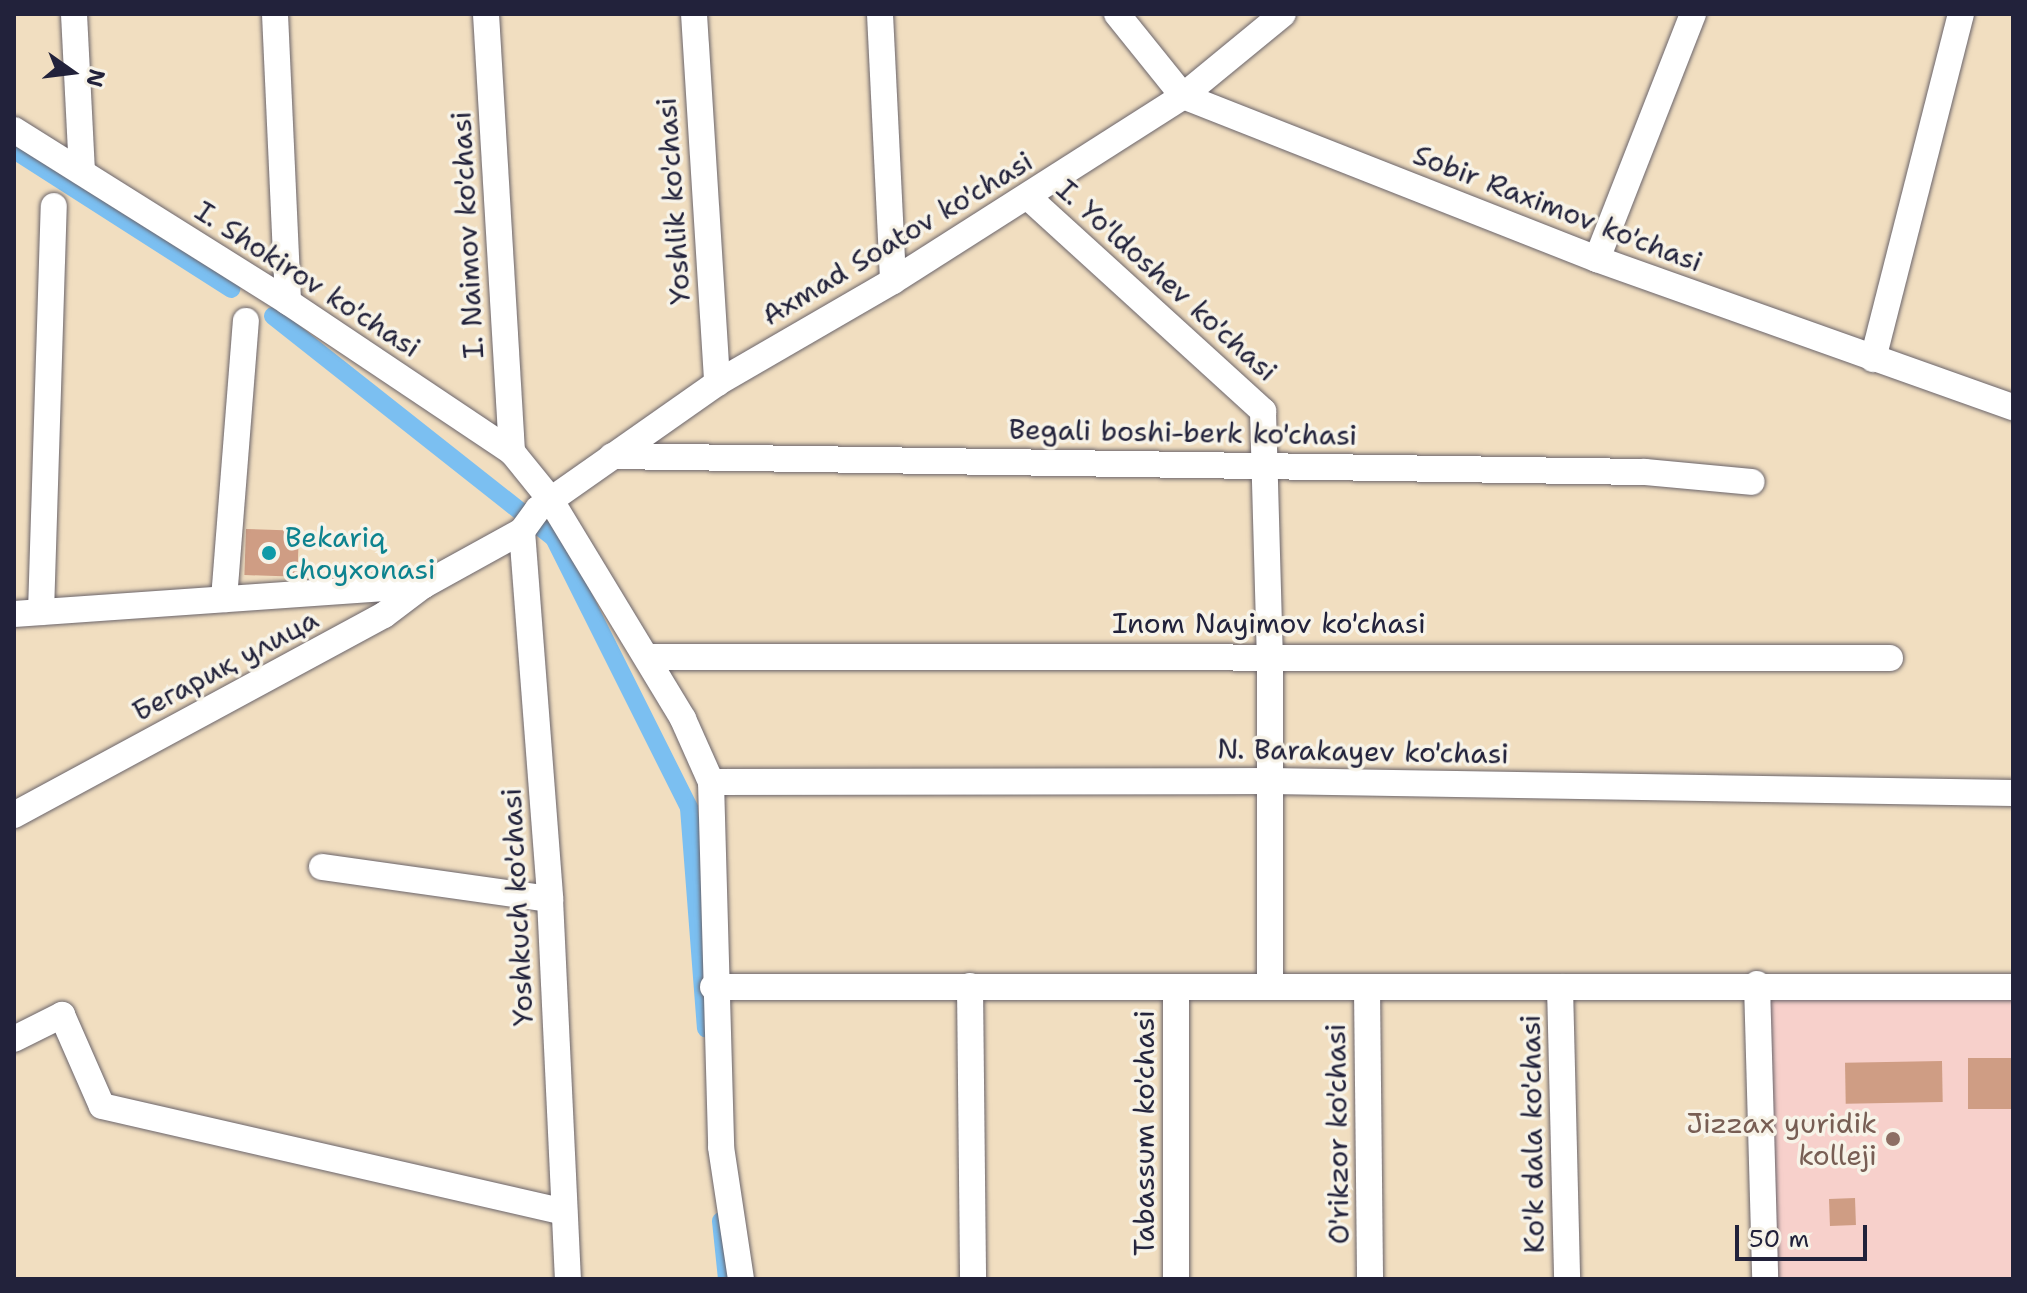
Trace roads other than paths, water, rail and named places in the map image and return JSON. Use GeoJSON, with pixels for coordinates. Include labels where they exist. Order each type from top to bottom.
{"type":"FeatureCollection","features":[{"type":"Feature","properties":{"kind":"street"},"geometry":{"type":"LineString","coordinates":[[74,14],[82,172]]}},
{"type":"Feature","properties":{"kind":"street"},"geometry":{"type":"LineString","coordinates":[[275,14],[288,302]]}},
{"type":"Feature","properties":{"kind":"street","name":"I. Naimov ko'chasi"},"geometry":{"type":"LineString","coordinates":[[486,14],[512,452]]}},
{"type":"Feature","properties":{"kind":"street","name":"Yoshlik ko'chasi"},"geometry":{"type":"LineString","coordinates":[[694,14],[717,383]]}},
{"type":"Feature","properties":{"kind":"street"},"geometry":{"type":"LineString","coordinates":[[880,14],[893,281]]}},
{"type":"Feature","properties":{"kind":"street","name":"Sobir Raximov ko'chasi"},"geometry":{"type":"LineString","coordinates":[[1117,14],[1183,96],[1597,259],[2013,407]]}},
{"type":"Feature","properties":{"kind":"street","name":"Axmad Soatov ko'chasi"},"geometry":{"type":"LineString","coordinates":[[535,514],[717,383],[893,281],[1183,96],[1283,14]]}},
{"type":"Feature","properties":{"kind":"street"},"geometry":{"type":"LineString","coordinates":[[1597,259],[1693,14]]}},
{"type":"Feature","properties":{"kind":"street"},"geometry":{"type":"LineString","coordinates":[[1873,359],[1961,14]]}},
{"type":"Feature","properties":{"kind":"street","name":"I. Shokirov ko'chasi"},"geometry":{"type":"LineString","coordinates":[[14,130],[288,302],[512,452],[535,514],[647,657],[711,782]]}},
{"type":"Feature","properties":{"kind":"street","name":"I. Yo'ldoshev ko'chasi"},"geometry":{"type":"LineString","coordinates":[[1028,197],[1263,411],[1270,655],[1270,987]]}},
{"type":"Feature","properties":{"kind":"street"},"geometry":{"type":"LineString","coordinates":[[41,612],[54,206]]}},
{"type":"Feature","properties":{"kind":"street"},"geometry":{"type":"LineString","coordinates":[[224,599],[246,321]]}},
{"type":"Feature","properties":{"kind":"street","name":"Begali boshi-berk ko'chasi"},"geometry":{"type":"LineString","coordinates":[[612,456],[1645,472],[1752,482]]}},
{"type":"Feature","properties":{"kind":"street","name":"Бегариқ улица"},"geometry":{"type":"LineString","coordinates":[[14,815],[384,615],[424,585],[535,514]]}},
{"type":"Feature","properties":{"kind":"street","name":"Yoshkuch ko'chasi"},"geometry":{"type":"LineString","coordinates":[[535,514],[568,1279]]}},
{"type":"Feature","properties":{"kind":"street"},"geometry":{"type":"LineString","coordinates":[[14,614],[424,585]]}},
{"type":"Feature","properties":{"kind":"street","name":"Inom Nayimov ko'chasi"},"geometry":{"type":"LineString","coordinates":[[647,657],[1270,655],[1890,658]]}},
{"type":"Feature","properties":{"kind":"street","name":"N. Barakayev ko'chasi"},"geometry":{"type":"LineString","coordinates":[[711,782],[1270,781],[2013,793]]}},
{"type":"Feature","properties":{"kind":"street"},"geometry":{"type":"LineString","coordinates":[[711,782],[713,987],[721,1147],[741,1279]]}},
{"type":"Feature","properties":{"kind":"street"},"geometry":{"type":"LineString","coordinates":[[322,867],[550,899]]}},
{"type":"Feature","properties":{"kind":"street"},"geometry":{"type":"LineString","coordinates":[[713,987],[1367,988],[1757,984],[2013,987]]}},
{"type":"Feature","properties":{"kind":"street"},"geometry":{"type":"LineString","coordinates":[[1757,984],[1765,1279]]}},
{"type":"Feature","properties":{"kind":"street"},"geometry":{"type":"LineString","coordinates":[[970,986],[973,1279]]}},
{"type":"Feature","properties":{"kind":"street","name":"Tabassum ko'chasi"},"geometry":{"type":"LineString","coordinates":[[1176,987],[1176,1279]]}},
{"type":"Feature","properties":{"kind":"street","name":"Ko'k dala ko'chasi"},"geometry":{"type":"LineString","coordinates":[[1560,987],[1567,1279]]}},
{"type":"Feature","properties":{"kind":"street","name":"O'rikzor ko'chasi"},"geometry":{"type":"LineString","coordinates":[[1367,988],[1370,1279]]}},
{"type":"Feature","properties":{"kind":"street"},"geometry":{"type":"LineString","coordinates":[[14,1039],[62,1015],[102,1106],[564,1212]]}},
{"type":"Feature","properties":{"kind":"waterway"},"geometry":{"type":"LineString","coordinates":[[14,150],[231,289]]}},
{"type":"Feature","properties":{"kind":"waterway"},"geometry":{"type":"LineString","coordinates":[[273,316],[554,538],[689,808],[706,1028]]}},
{"type":"Feature","properties":{"kind":"waterway"},"geometry":{"type":"LineString","coordinates":[[721,1221],[727,1279]]}},
{"type":"Feature","properties":{"kind":"place","name":"Bekariq choyxonasi"},"geometry":{"type":"Point","coordinates":[269,553]}},
{"type":"Feature","properties":{"kind":"place","name":"Jizzax yuridik kolleji"},"geometry":{"type":"Point","coordinates":[1893,1139]}}]}
